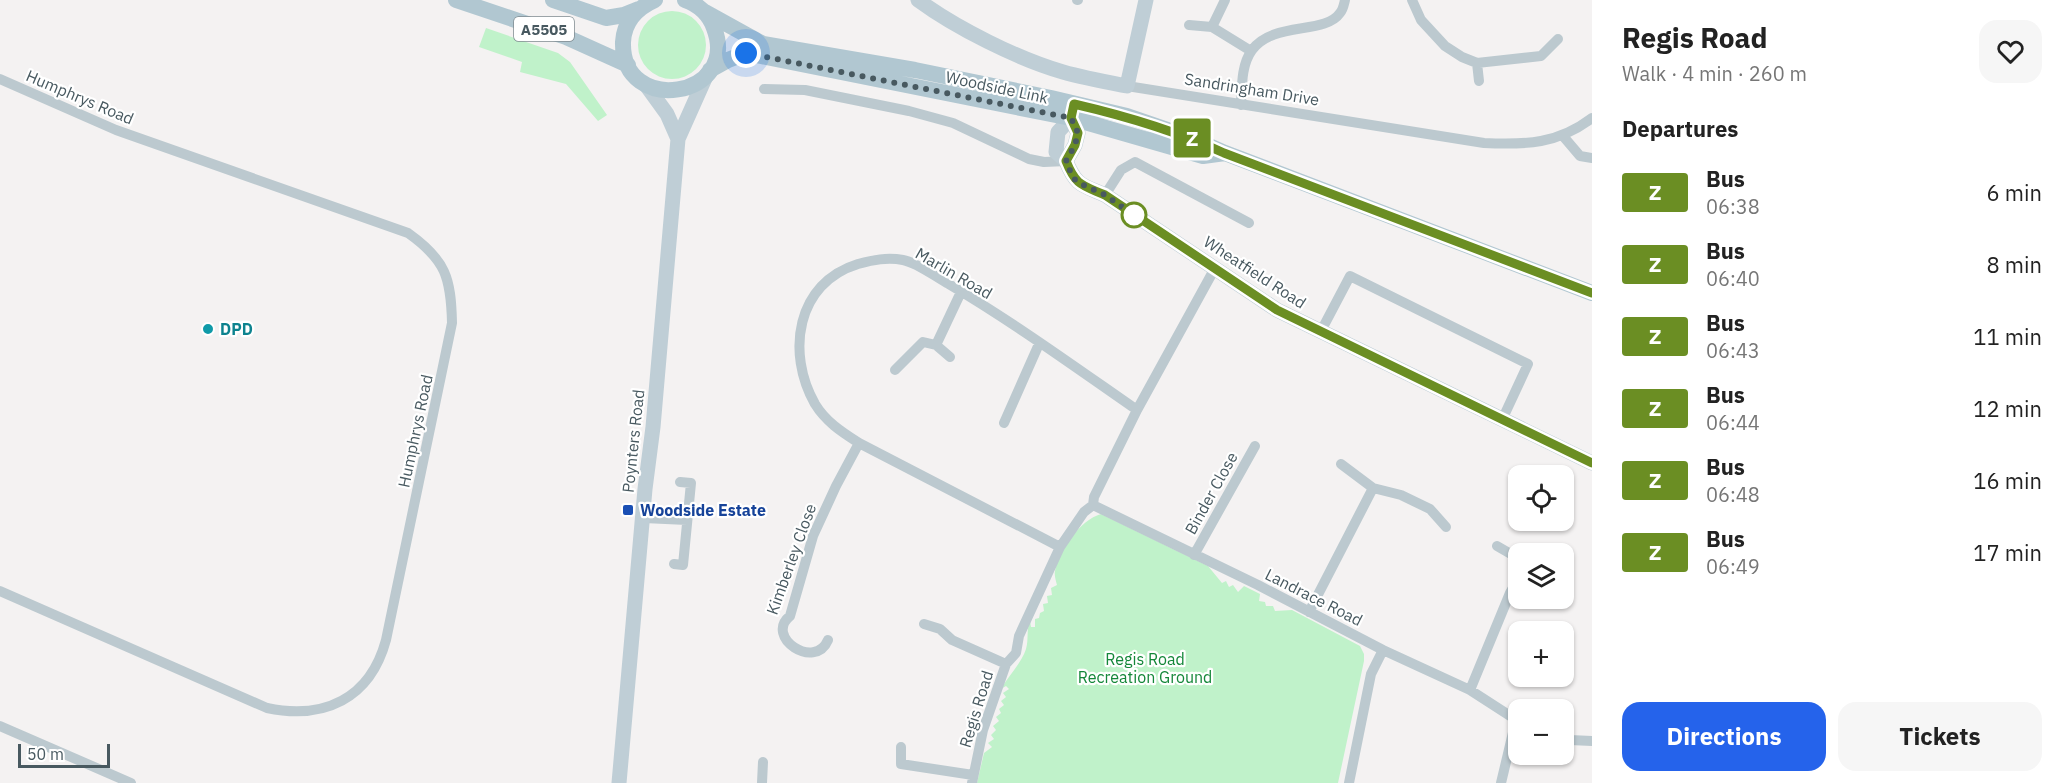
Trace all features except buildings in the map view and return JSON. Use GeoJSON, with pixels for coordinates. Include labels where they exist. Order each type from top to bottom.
{"type":"FeatureCollection","features":[{"type":"Feature","properties":{"kind":"main road","name":"A5505"},"geometry":{"type":"LineString","coordinates":[[456,0],[566,37],[628,65]]}},
{"type":"Feature","properties":{"kind":"main road","name":"A5505"},"geometry":{"type":"LineString","coordinates":[[554,0],[606,18],[624,15],[639,9]]}},
{"type":"Feature","properties":{"kind":"main road"},"geometry":{"type":"LineString","coordinates":[[646,85],[628,65],[623,42],[631,19],[639,9],[655,0]]}},
{"type":"Feature","properties":{"kind":"main road","name":"Woodside Link"},"geometry":{"type":"LineString","coordinates":[[685,0],[702,7],[763,44],[915,69],[1072,111],[1203,156],[1224,153],[1592,293]]}},
{"type":"Feature","properties":{"kind":"main road"},"geometry":{"type":"LineString","coordinates":[[702,7],[712,22],[717,40],[716,59],[709,72]]}},
{"type":"Feature","properties":{"kind":"main road","name":"Woodside Link"},"geometry":{"type":"LineString","coordinates":[[646,85],[672,92],[685,89],[697,84],[709,72],[728,60],[746,53],[1072,111]]}},
{"type":"Feature","properties":{"kind":"street","name":"Sandringham Drive"},"geometry":{"type":"LineString","coordinates":[[918,0],[938,15],[1018,55],[1064,72],[1127,86],[1484,143],[1536,143],[1563,136],[1592,118]]}},
{"type":"Feature","properties":{"kind":"street"},"geometry":{"type":"LineString","coordinates":[[1127,86],[1146,0]]}},
{"type":"Feature","properties":{"kind":"street"},"geometry":{"type":"LineString","coordinates":[[1212,27],[1225,0]]}},
{"type":"Feature","properties":{"kind":"street"},"geometry":{"type":"LineString","coordinates":[[1241,105],[1243,75],[1251,51],[1267,37],[1276,33],[1328,23],[1340,13],[1345,0]]}},
{"type":"Feature","properties":{"kind":"street"},"geometry":{"type":"LineString","coordinates":[[1412,0],[1421,20],[1444,46],[1477,63],[1541,56],[1558,39]]}},
{"type":"Feature","properties":{"kind":"street"},"geometry":{"type":"LineString","coordinates":[[1189,25],[1212,27],[1251,51]]}},
{"type":"Feature","properties":{"kind":"street"},"geometry":{"type":"LineString","coordinates":[[1477,63],[1479,81]]}},
{"type":"Feature","properties":{"kind":"street","name":"Poynters Road"},"geometry":{"type":"LineString","coordinates":[[619,783],[678,139],[687,114],[709,72]]}},
{"type":"Feature","properties":{"kind":"street","name":"Humphrys Road"},"geometry":{"type":"LineString","coordinates":[[0,79],[116,130],[408,233],[436,257],[445,272],[450,287],[452,323],[382,655],[360,688],[344,698],[315,711],[289,712],[267,708],[0,591]]}},
{"type":"Feature","properties":{"kind":"street","name":"Poynters Road"},"geometry":{"type":"LineString","coordinates":[[646,85],[667,114],[678,139]]}},
{"type":"Feature","properties":{"kind":"street"},"geometry":{"type":"LineString","coordinates":[[764,89],[805,90],[909,111],[953,123],[1029,159],[1044,162],[1066,161],[1075,145],[1078,133],[1072,111]]}},
{"type":"Feature","properties":{"kind":"street"},"geometry":{"type":"LineString","coordinates":[[1563,136],[1580,156],[1592,158]]}},
{"type":"Feature","properties":{"kind":"street","name":"Wheatfield Road"},"geometry":{"type":"LineString","coordinates":[[1066,161],[1073,178],[1079,183],[1105,195],[1277,310],[1320,333],[1592,463]]}},
{"type":"Feature","properties":{"kind":"street"},"geometry":{"type":"LineString","coordinates":[[1105,195],[1121,170],[1135,162],[1249,223]]}},
{"type":"Feature","properties":{"kind":"street","name":"Marlin Road"},"geometry":{"type":"LineString","coordinates":[[1060,547],[859,443],[831,424],[816,404],[804,380],[799,355],[801,325],[815,294],[838,272],[855,265],[885,259],[912,263],[961,292],[1137,410]]}},
{"type":"Feature","properties":{"kind":"street","name":"Regis Road"},"geometry":{"type":"LineString","coordinates":[[973,779],[983,730],[1006,664],[1016,653],[1018,636],[1060,547],[1083,512],[1093,505],[1094,497],[1137,410],[1215,268]]}},
{"type":"Feature","properties":{"kind":"street"},"geometry":{"type":"LineString","coordinates":[[1320,333],[1350,276],[1528,364],[1502,420]]}},
{"type":"Feature","properties":{"kind":"street"},"geometry":{"type":"LineString","coordinates":[[936,345],[961,292]]}},
{"type":"Feature","properties":{"kind":"street"},"geometry":{"type":"LineString","coordinates":[[895,370],[923,342],[936,345],[950,357]]}},
{"type":"Feature","properties":{"kind":"street"},"geometry":{"type":"LineString","coordinates":[[1004,423],[1039,344]]}},
{"type":"Feature","properties":{"kind":"street","name":"Kimberley Close"},"geometry":{"type":"LineString","coordinates":[[828,640],[825,647],[818,650],[802,652],[796,650],[786,640],[783,625],[790,616],[813,536],[859,443]]}},
{"type":"Feature","properties":{"kind":"street","name":"Binder Close"},"geometry":{"type":"LineString","coordinates":[[1194,555],[1255,446]]}},
{"type":"Feature","properties":{"kind":"street"},"geometry":{"type":"LineString","coordinates":[[1341,464],[1373,488],[1401,495],[1430,509],[1446,527]]}},
{"type":"Feature","properties":{"kind":"street"},"geometry":{"type":"LineString","coordinates":[[674,564],[683,565],[690,483],[680,482]]}},
{"type":"Feature","properties":{"kind":"street"},"geometry":{"type":"LineString","coordinates":[[1309,612],[1373,488]]}},
{"type":"Feature","properties":{"kind":"street","name":"Landrace Road"},"geometry":{"type":"LineString","coordinates":[[1093,505],[1383,650],[1470,690],[1508,714]]}},
{"type":"Feature","properties":{"kind":"street"},"geometry":{"type":"LineString","coordinates":[[644,518],[687,520]]}},
{"type":"Feature","properties":{"kind":"street"},"geometry":{"type":"LineString","coordinates":[[1497,546],[1508,552]]}},
{"type":"Feature","properties":{"kind":"street"},"geometry":{"type":"LineString","coordinates":[[1470,690],[1508,598]]}},
{"type":"Feature","properties":{"kind":"street"},"geometry":{"type":"LineString","coordinates":[[924,624],[940,629],[952,640],[1006,664]]}},
{"type":"Feature","properties":{"kind":"street"},"geometry":{"type":"LineString","coordinates":[[1350,783],[1371,674],[1383,650]]}},
{"type":"Feature","properties":{"kind":"street"},"geometry":{"type":"LineString","coordinates":[[0,726],[131,783]]}},
{"type":"Feature","properties":{"kind":"street"},"geometry":{"type":"LineString","coordinates":[[1574,740],[1592,741]]}},
{"type":"Feature","properties":{"kind":"street"},"geometry":{"type":"LineString","coordinates":[[902,747],[901,764],[973,779]]}},
{"type":"Feature","properties":{"kind":"street"},"geometry":{"type":"LineString","coordinates":[[1501,783],[1508,755]]}},
{"type":"Feature","properties":{"kind":"street"},"geometry":{"type":"LineString","coordinates":[[762,783],[764,762]]}},
{"type":"Feature","properties":{"kind":"green space"},"geometry":{"type":"Polygon","coordinates":[[[665,11],[679,11],[691,16],[701,26],[706,45],[701,64],[691,74],[679,79],[665,79],[653,74],[643,64],[638,52],[638,38],[643,26],[653,16],[665,11]]]}},
{"type":"Feature","properties":{"kind":"green space"},"geometry":{"type":"Polygon","coordinates":[[[486,28],[558,53],[570,62],[607,115],[598,121],[566,84],[520,72],[522,62],[479,47],[486,28]]]}},
{"type":"Feature","properties":{"kind":"green space","name":"Regis Road Recreation Ground"},"geometry":{"type":"Polygon","coordinates":[[[1101,514],[1208,566],[1222,583],[1226,581],[1229,587],[1233,585],[1238,592],[1244,586],[1260,594],[1259,601],[1265,602],[1266,606],[1273,606],[1275,611],[1292,610],[1360,646],[1364,654],[1364,661],[1338,783],[977,783],[984,753],[992,747],[988,743],[994,739],[991,735],[996,730],[993,726],[999,721],[996,717],[1001,713],[999,709],[1004,705],[1001,701],[1006,697],[1003,693],[1009,689],[1006,686],[1001,689],[1024,654],[1030,621],[1031,627],[1035,627],[1035,619],[1039,618],[1040,613],[1044,611],[1043,604],[1048,603],[1047,596],[1052,595],[1051,588],[1057,585],[1055,571],[1066,545],[1078,529],[1093,517],[1101,514]]]}},
{"type":"Feature","properties":{"kind":"bus line","name":"Z"},"geometry":{"type":"LineString","coordinates":[[1592,293],[1417,228],[1191,138],[1127,116],[1074,104],[1071,118],[1078,133],[1075,145],[1066,161],[1073,178],[1079,183],[1105,195],[1277,310],[1320,333],[1592,463]]}},
{"type":"Feature","properties":{"kind":"place","name":"DPD"},"geometry":{"type":"Point","coordinates":[208,329]}},
{"type":"Feature","properties":{"kind":"place","name":"Woodside Estate"},"geometry":{"type":"Point","coordinates":[628,510]}},
{"type":"Feature","properties":{"kind":"route"},"geometry":{"type":"LineString","coordinates":[[746,53],[1071,118],[1078,133],[1075,145],[1066,161],[1073,178],[1105,195],[1134,215]]}}]}
